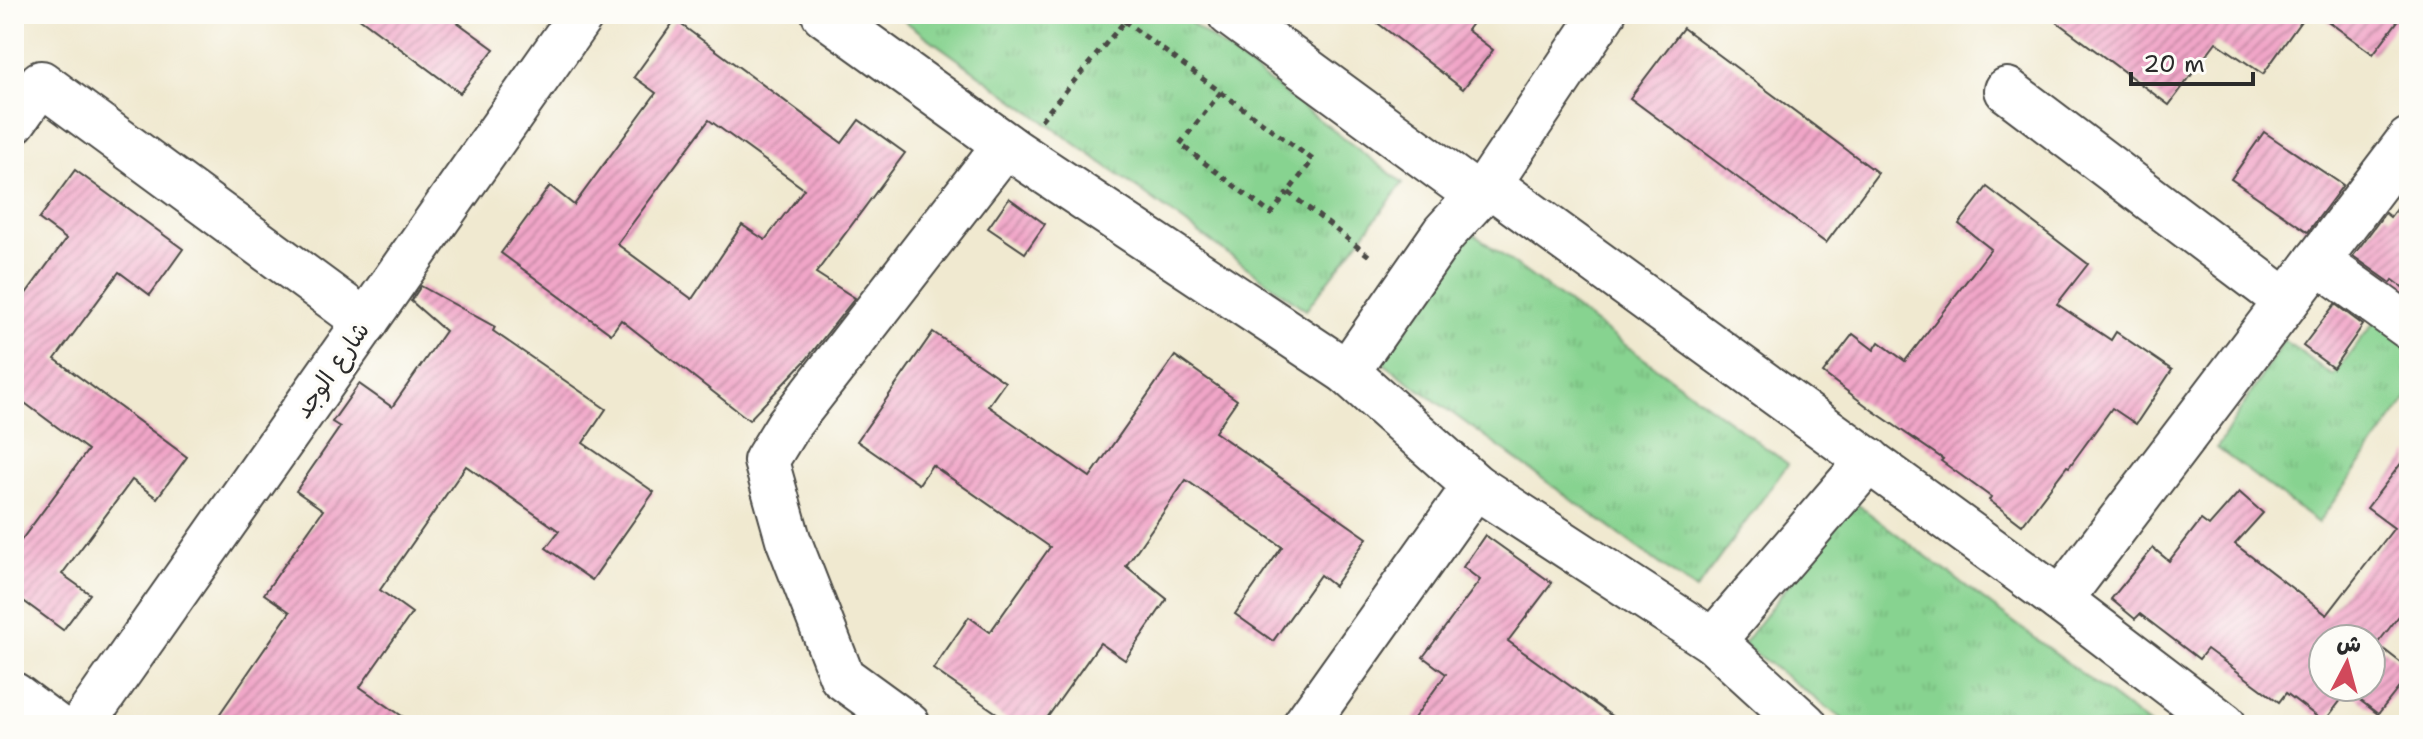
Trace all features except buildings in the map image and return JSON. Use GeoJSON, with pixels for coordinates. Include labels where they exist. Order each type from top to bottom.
{"type":"FeatureCollection","features":[{"type":"Feature","properties":{"kind":"street","name":"شارع الوجد"},"geometry":{"type":"LineString","coordinates":[[82,725],[582,14]]}},
{"type":"Feature","properties":{"kind":"street"},"geometry":{"type":"LineString","coordinates":[[824,14],[1010,148],[1347,372],[1475,486],[1713,641],[1805,725]]}},
{"type":"Feature","properties":{"kind":"street"},"geometry":{"type":"LineString","coordinates":[[1230,14],[1869,460],[2224,725]]}},
{"type":"Feature","properties":{"kind":"street"},"geometry":{"type":"LineString","coordinates":[[1347,372],[1444,233],[1483,190],[1603,14]]}},
{"type":"Feature","properties":{"kind":"street"},"geometry":{"type":"LineString","coordinates":[[14,121],[41,83],[366,322]]}},
{"type":"Feature","properties":{"kind":"street"},"geometry":{"type":"LineString","coordinates":[[2007,90],[2286,301]]}},
{"type":"Feature","properties":{"kind":"street"},"geometry":{"type":"LineString","coordinates":[[2060,600],[2409,140]]}},
{"type":"Feature","properties":{"kind":"street"},"geometry":{"type":"LineString","coordinates":[[908,725],[842,677],[788,539],[766,461],[788,425],[1010,148]]}},
{"type":"Feature","properties":{"kind":"street"},"geometry":{"type":"LineString","coordinates":[[2317,261],[2409,327]]}},
{"type":"Feature","properties":{"kind":"street"},"geometry":{"type":"LineString","coordinates":[[1713,641],[1869,460]]}},
{"type":"Feature","properties":{"kind":"street"},"geometry":{"type":"LineString","coordinates":[[1305,725],[1475,486]]}},
{"type":"Feature","properties":{"kind":"street"},"geometry":{"type":"LineString","coordinates":[[14,695],[54,725]]}},
{"type":"Feature","properties":{"kind":"path"},"geometry":{"type":"LineString","coordinates":[[1010,148],[1131,14]]}},
{"type":"Feature","properties":{"kind":"path"},"geometry":{"type":"LineString","coordinates":[[1124,21],[1221,92],[1313,160],[1271,214],[1180,144],[1221,92]]}},
{"type":"Feature","properties":{"kind":"path"},"geometry":{"type":"LineString","coordinates":[[1288,192],[1407,286]]}},
{"type":"Feature","properties":{"kind":"green space"},"geometry":{"type":"Polygon","coordinates":[[[895,14],[1179,14],[1403,183],[1306,310],[895,14]]]}},
{"type":"Feature","properties":{"kind":"green space"},"geometry":{"type":"Polygon","coordinates":[[[1472,233],[1788,464],[1696,590],[1379,360],[1472,233]]]}},
{"type":"Feature","properties":{"kind":"green space"},"geometry":{"type":"Polygon","coordinates":[[[2384,309],[2409,327],[2409,396],[2318,523],[2217,448],[2284,340],[2333,376],[2384,309]]]}},
{"type":"Feature","properties":{"kind":"green space"},"geometry":{"type":"Polygon","coordinates":[[[1853,501],[2150,725],[1850,725],[1743,644],[1853,501]]]}}]}
